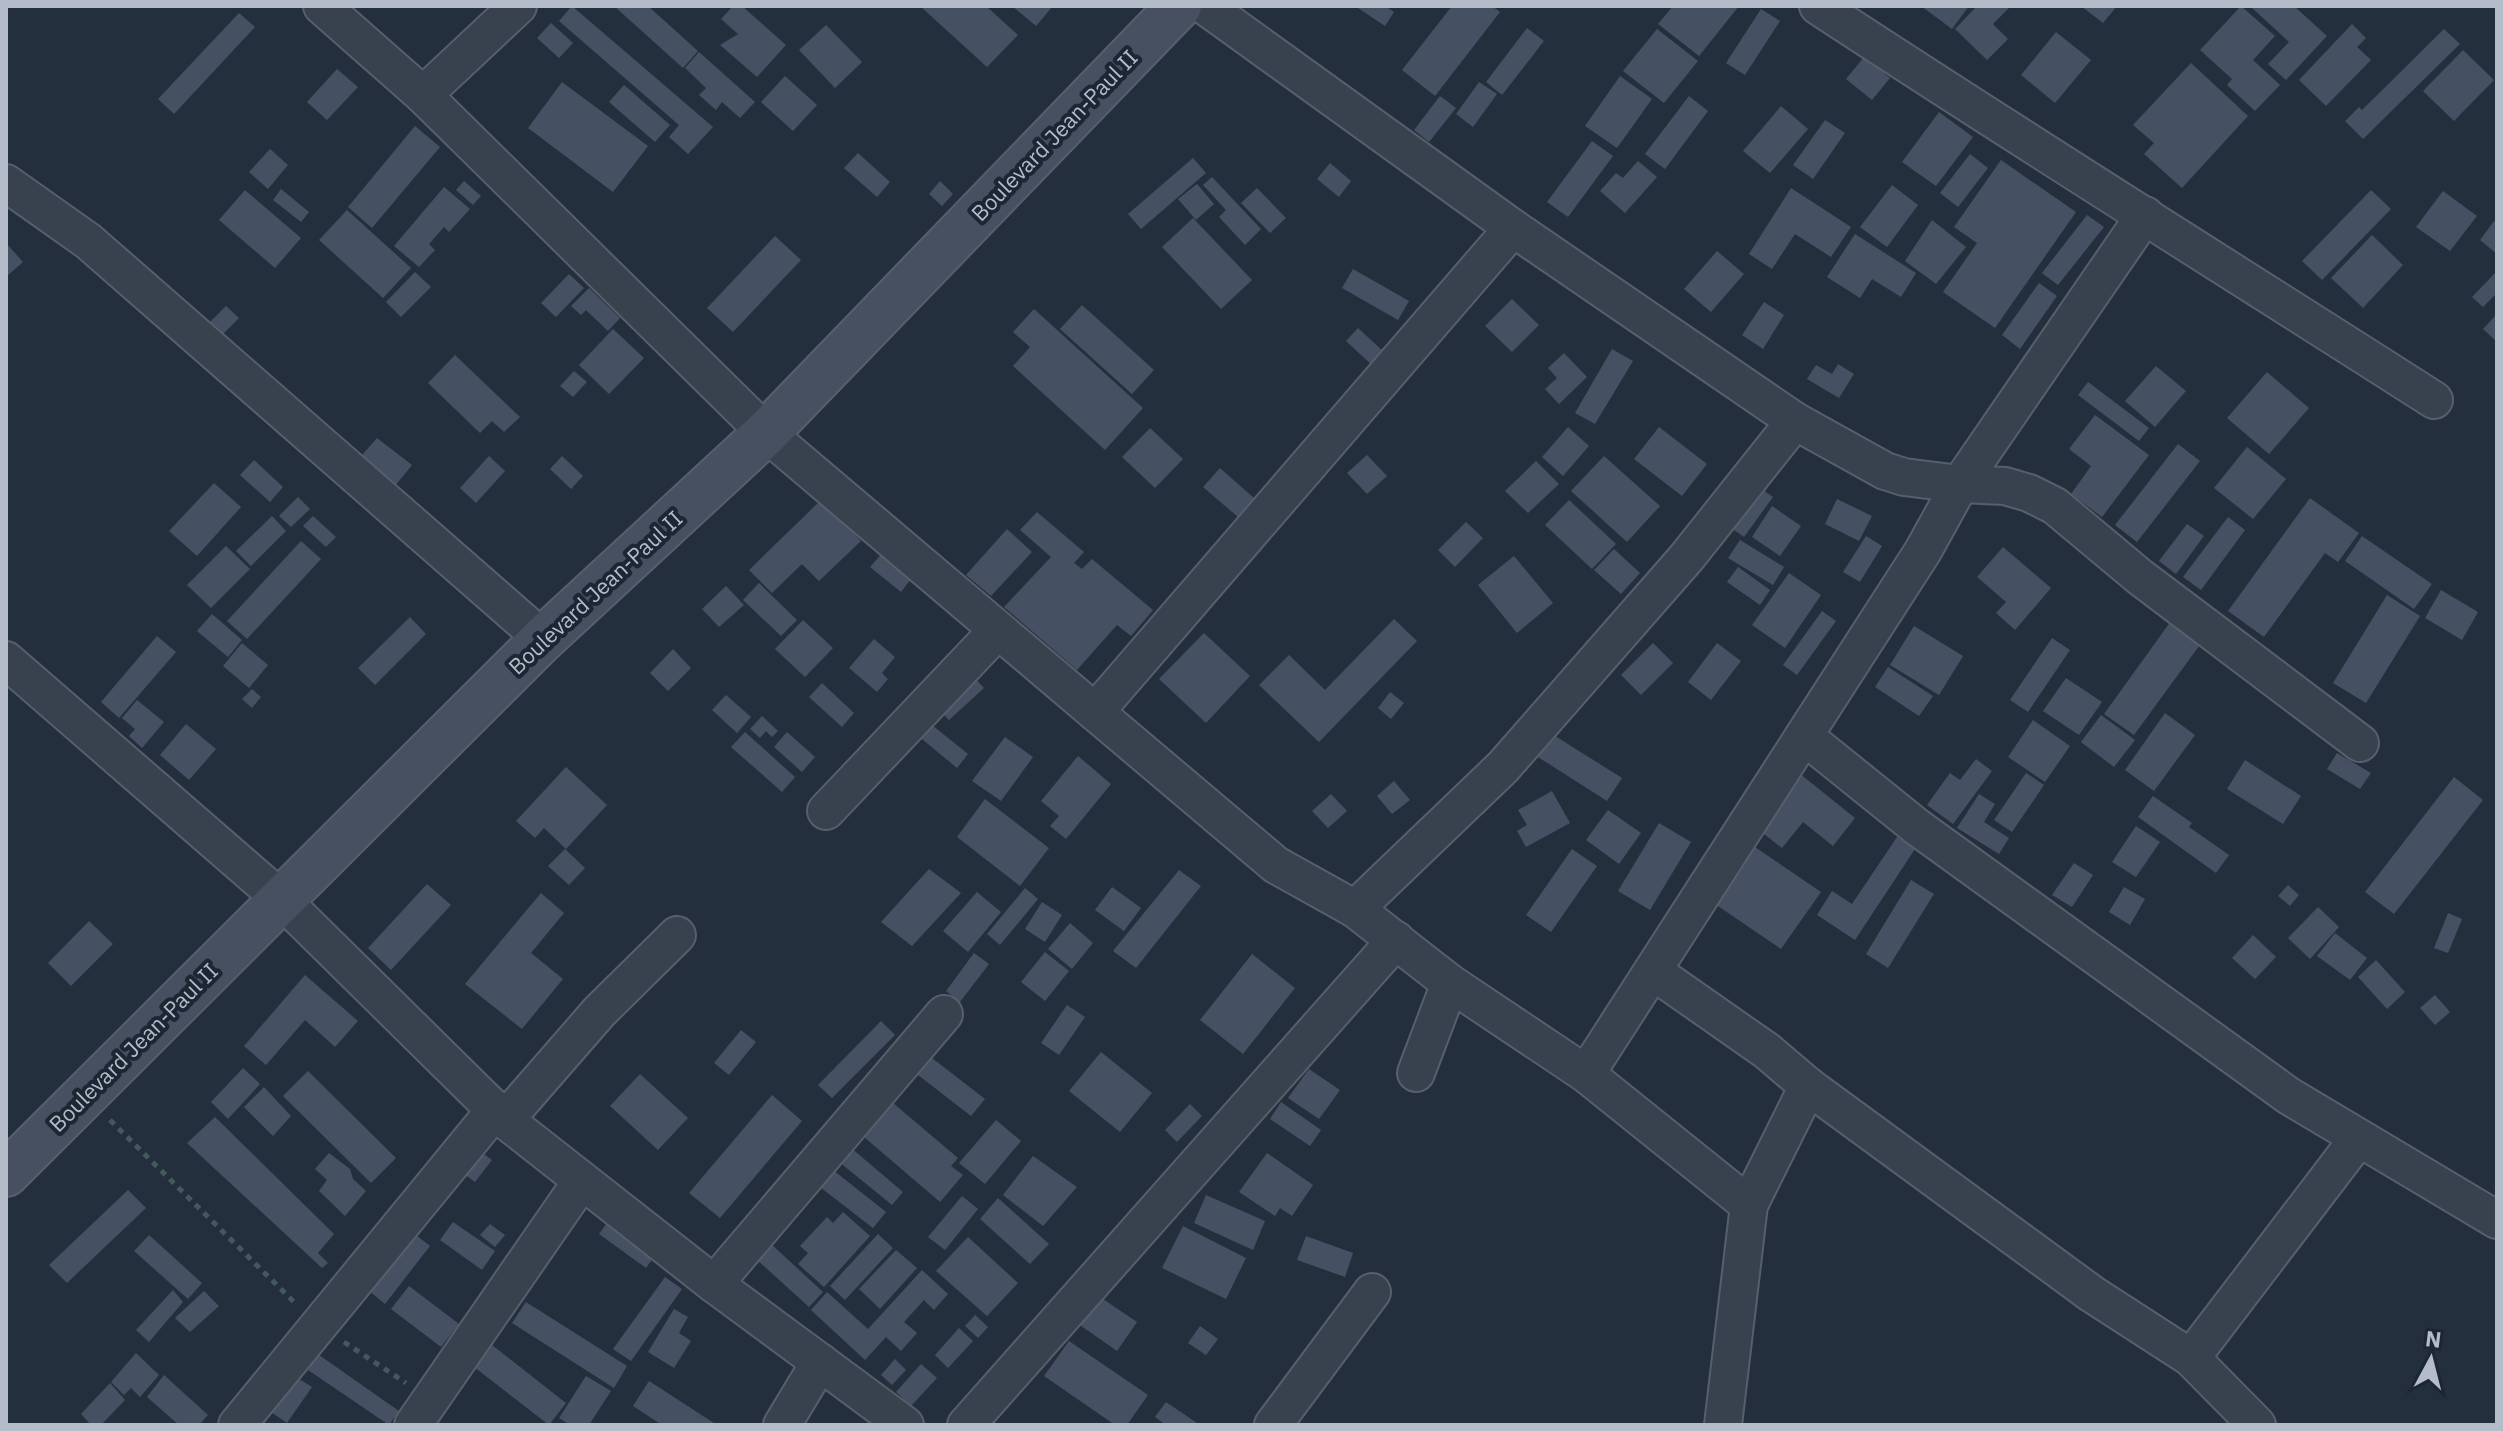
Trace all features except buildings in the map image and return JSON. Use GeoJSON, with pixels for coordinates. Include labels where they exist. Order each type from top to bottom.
{"type":"FeatureCollection","features":[{"type":"Feature","properties":{"kind":"main road","name":"Boulevard Jean-Paul II"},"geometry":{"type":"LineString","coordinates":[[6,1174],[543,639],[766,433],[1179,6]]}},
{"type":"Feature","properties":{"kind":"street"},"geometry":{"type":"LineString","coordinates":[[322,6],[423,95],[766,433],[1276,865],[1355,909],[1450,983],[1586,1074],[1749,1205]]}},
{"type":"Feature","properties":{"kind":"street"},"geometry":{"type":"LineString","coordinates":[[423,95],[518,6]]}},
{"type":"Feature","properties":{"kind":"street"},"geometry":{"type":"LineString","coordinates":[[1205,6],[1513,228],[1795,421],[1885,471],[1904,477],[2005,486],[2029,493],[2055,506],[2140,577],[2360,743]]}},
{"type":"Feature","properties":{"kind":"street"},"geometry":{"type":"LineString","coordinates":[[1818,6],[2019,138],[2434,400]]}},
{"type":"Feature","properties":{"kind":"street"},"geometry":{"type":"LineString","coordinates":[[6,183],[88,241],[543,639]]}},
{"type":"Feature","properties":{"kind":"street"},"geometry":{"type":"LineString","coordinates":[[1586,1074],[1923,551],[1960,484],[2145,215]]}},
{"type":"Feature","properties":{"kind":"street"},"geometry":{"type":"LineString","coordinates":[[1095,712],[1513,228]]}},
{"type":"Feature","properties":{"kind":"street"},"geometry":{"type":"LineString","coordinates":[[1355,909],[1503,767],[1687,557],[1795,421]]}},
{"type":"Feature","properties":{"kind":"street"},"geometry":{"type":"LineString","coordinates":[[826,811],[998,630]]}},
{"type":"Feature","properties":{"kind":"street"},"geometry":{"type":"LineString","coordinates":[[6,660],[281,899],[500,1115],[714,1284],[905,1425]]}},
{"type":"Feature","properties":{"kind":"street"},"geometry":{"type":"LineString","coordinates":[[1804,736],[1917,827],[2289,1096],[2497,1220]]}},
{"type":"Feature","properties":{"kind":"street"},"geometry":{"type":"LineString","coordinates":[[237,1425],[317,1325],[500,1115],[677,935]]}},
{"type":"Feature","properties":{"kind":"street"},"geometry":{"type":"LineString","coordinates":[[966,1425],[1396,940]]}},
{"type":"Feature","properties":{"kind":"street"},"geometry":{"type":"LineString","coordinates":[[1654,972],[1767,1051],[1808,1086],[2092,1294],[2191,1358],[2257,1425]]}},
{"type":"Feature","properties":{"kind":"street"},"geometry":{"type":"LineString","coordinates":[[1416,1073],[1450,983]]}},
{"type":"Feature","properties":{"kind":"street"},"geometry":{"type":"LineString","coordinates":[[714,1284],[944,1014]]}},
{"type":"Feature","properties":{"kind":"street"},"geometry":{"type":"LineString","coordinates":[[1723,1425],[1749,1205],[1808,1086]]}},
{"type":"Feature","properties":{"kind":"street"},"geometry":{"type":"LineString","coordinates":[[2191,1358],[2358,1139]]}},
{"type":"Feature","properties":{"kind":"street"},"geometry":{"type":"LineString","coordinates":[[422,1412],[581,1182]]}},
{"type":"Feature","properties":{"kind":"street"},"geometry":{"type":"LineString","coordinates":[[1283,1425],[1372,1292]]}},
{"type":"Feature","properties":{"kind":"street"},"geometry":{"type":"LineString","coordinates":[[782,1425],[820,1362]]}},
{"type":"Feature","properties":{"kind":"path"},"geometry":{"type":"LineString","coordinates":[[85,1095],[317,1325],[422,1412]]}}]}
